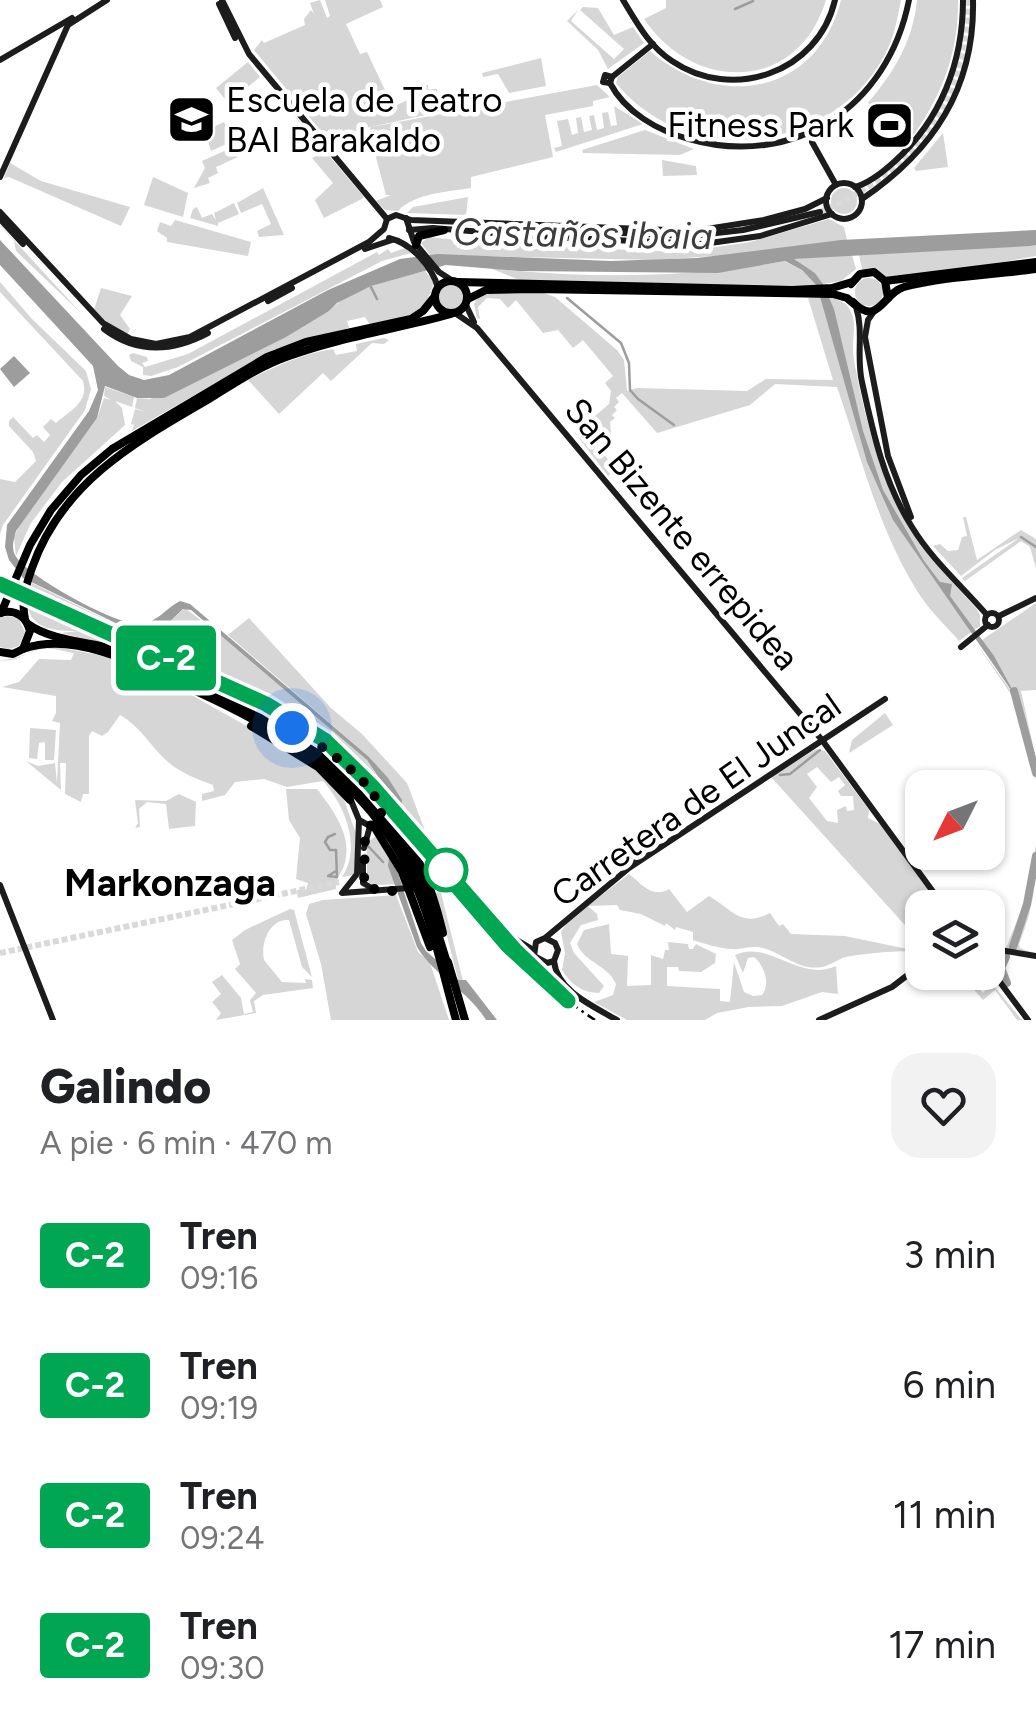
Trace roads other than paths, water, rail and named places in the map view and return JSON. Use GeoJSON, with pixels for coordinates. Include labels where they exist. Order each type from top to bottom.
{"type":"FeatureCollection","features":[{"type":"Feature","properties":{"kind":"main road"},"geometry":{"type":"LineString","coordinates":[[413,246],[419,236],[446,225]]}},
{"type":"Feature","properties":{"kind":"main road"},"geometry":{"type":"LineString","coordinates":[[854,304],[849,291],[852,282],[858,275],[870,272],[886,281],[1036,266]]}},
{"type":"Feature","properties":{"kind":"main road"},"geometry":{"type":"LineString","coordinates":[[832,291],[862,310],[875,310],[902,288],[1036,266]]}},
{"type":"Feature","properties":{"kind":"main road"},"geometry":{"type":"LineString","coordinates":[[886,281],[888,298]]}},
{"type":"Feature","properties":{"kind":"main road"},"geometry":{"type":"LineString","coordinates":[[456,282],[467,291],[467,302]]}},
{"type":"Feature","properties":{"kind":"main road"},"geometry":{"type":"LineString","coordinates":[[23,649],[30,637],[26,587],[31,555],[42,524],[72,484],[123,441],[257,362],[306,342],[411,318],[423,311],[436,292],[456,282],[792,292]]}},
{"type":"Feature","properties":{"kind":"main road"},"geometry":{"type":"LineString","coordinates":[[457,1014],[444,963],[411,875],[385,828],[359,796],[308,752],[213,697],[121,650],[44,633],[17,613],[2,610],[31,555],[64,506],[96,471],[209,398],[287,356],[453,314],[481,292],[832,291],[852,282]]}},
{"type":"Feature","properties":{"kind":"main road"},"geometry":{"type":"LineString","coordinates":[[436,292],[439,308],[453,314]]}},
{"type":"Feature","properties":{"kind":"main road"},"geometry":{"type":"LineString","coordinates":[[0,652],[14,654],[49,642],[107,652],[213,697],[275,718],[310,738],[366,785]]}},
{"type":"Feature","properties":{"kind":"main road"},"geometry":{"type":"LineString","coordinates":[[213,697],[300,754],[350,797]]}},
{"type":"Feature","properties":{"kind":"main road"},"geometry":{"type":"LineString","coordinates":[[380,802],[426,870],[434,892],[449,996]]}},
{"type":"Feature","properties":{"kind":"main road"},"geometry":{"type":"LineString","coordinates":[[373,825],[398,864],[449,996],[457,1014],[465,1020]]}},
{"type":"Feature","properties":{"kind":"street"},"geometry":{"type":"LineString","coordinates":[[0,60],[91,7],[96,0]]}},
{"type":"Feature","properties":{"kind":"street"},"geometry":{"type":"LineString","coordinates":[[0,177],[62,38],[73,20],[107,0]]}},
{"type":"Feature","properties":{"kind":"street"},"geometry":{"type":"LineString","coordinates":[[220,0],[249,54],[387,219]]}},
{"type":"Feature","properties":{"kind":"street"},"geometry":{"type":"LineString","coordinates":[[623,0],[651,43],[676,64],[697,75],[720,80],[749,80],[787,66],[807,50],[828,22],[835,0]]}},
{"type":"Feature","properties":{"kind":"street"},"geometry":{"type":"LineString","coordinates":[[651,43],[610,79],[637,114],[676,136],[741,148],[798,138],[860,100],[902,32],[909,0]]}},
{"type":"Feature","properties":{"kind":"street"},"geometry":{"type":"LineString","coordinates":[[854,186],[880,174],[904,152],[936,109],[957,57],[962,0]]}},
{"type":"Feature","properties":{"kind":"street"},"geometry":{"type":"LineString","coordinates":[[0,216],[110,328],[131,339],[156,344],[190,338],[369,242],[384,229],[387,219],[396,214],[446,225],[703,244],[744,239],[832,214],[843,219],[859,212],[862,199],[912,161],[945,114],[968,60],[973,0]]}},
{"type":"Feature","properties":{"kind":"street"},"geometry":{"type":"LineString","coordinates":[[52,30],[62,38]]}},
{"type":"Feature","properties":{"kind":"street"},"geometry":{"type":"LineString","coordinates":[[816,130],[812,142],[836,186]]}},
{"type":"Feature","properties":{"kind":"street"},"geometry":{"type":"LineString","coordinates":[[798,138],[812,142]]}},
{"type":"Feature","properties":{"kind":"street"},"geometry":{"type":"LineString","coordinates":[[0,216],[95,322],[132,345],[158,349],[183,345],[372,246],[395,240],[409,231],[446,225],[632,231],[714,229],[821,203],[836,186],[845,183],[854,186],[862,199]]}},
{"type":"Feature","properties":{"kind":"street"},"geometry":{"type":"LineString","coordinates":[[827,198],[832,214]]}},
{"type":"Feature","properties":{"kind":"street"},"geometry":{"type":"LineString","coordinates":[[446,225],[679,237],[729,232],[820,212],[790,224],[732,237],[654,242]]}},
{"type":"Feature","properties":{"kind":"street"},"geometry":{"type":"LineString","coordinates":[[406,218],[413,246],[436,274],[456,282]]}},
{"type":"Feature","properties":{"kind":"street"},"geometry":{"type":"LineString","coordinates":[[384,229],[395,240],[413,246]]}},
{"type":"Feature","properties":{"kind":"street"},"geometry":{"type":"LineString","coordinates":[[714,229],[729,232]]}},
{"type":"Feature","properties":{"kind":"street"},"geometry":{"type":"LineString","coordinates":[[436,274],[436,292]]}},
{"type":"Feature","properties":{"kind":"street"},"geometry":{"type":"LineString","coordinates":[[467,302],[477,328]]}},
{"type":"Feature","properties":{"kind":"street"},"geometry":{"type":"LineString","coordinates":[[854,304],[860,327],[860,372],[878,451],[904,513],[937,561],[987,614]]}},
{"type":"Feature","properties":{"kind":"street"},"geometry":{"type":"LineString","coordinates":[[875,310],[868,320],[865,337],[888,456],[908,510],[937,561]]}},
{"type":"Feature","properties":{"kind":"street"},"geometry":{"type":"LineString","coordinates":[[453,314],[477,328]]}},
{"type":"Feature","properties":{"kind":"street","name":"San Bizente errepidea"},"geometry":{"type":"LineString","coordinates":[[477,328],[822,740],[932,890]]}},
{"type":"Feature","properties":{"kind":"street"},"geometry":{"type":"LineString","coordinates":[[999,616],[1036,598]]}},
{"type":"Feature","properties":{"kind":"street"},"geometry":{"type":"LineString","coordinates":[[987,614],[994,612],[999,616]]}},
{"type":"Feature","properties":{"kind":"street"},"geometry":{"type":"LineString","coordinates":[[985,628],[987,614]]}},
{"type":"Feature","properties":{"kind":"street"},"geometry":{"type":"LineString","coordinates":[[964,645],[985,628],[997,625],[999,616]]}},
{"type":"Feature","properties":{"kind":"street","name":"Carretera de El Juncal"},"geometry":{"type":"LineString","coordinates":[[545,938],[606,885],[885,699]]}},
{"type":"Feature","properties":{"kind":"street"},"geometry":{"type":"LineString","coordinates":[[366,785],[380,802],[382,814],[365,838],[356,883],[359,820],[350,797],[354,788],[366,785]]}},
{"type":"Feature","properties":{"kind":"street"},"geometry":{"type":"LineString","coordinates":[[359,820],[373,825]]}},
{"type":"Feature","properties":{"kind":"street"},"geometry":{"type":"LineString","coordinates":[[365,838],[372,833],[383,838]]}},
{"type":"Feature","properties":{"kind":"street"},"geometry":{"type":"LineString","coordinates":[[606,885],[635,859],[638,851],[634,842],[646,850],[673,838]]}},
{"type":"Feature","properties":{"kind":"street"},"geometry":{"type":"LineString","coordinates":[[356,883],[383,891],[444,881],[458,883],[533,950],[539,962],[554,960]]}},
{"type":"Feature","properties":{"kind":"street"},"geometry":{"type":"LineString","coordinates":[[0,885],[53,1020]]}},
{"type":"Feature","properties":{"kind":"street"},"geometry":{"type":"LineString","coordinates":[[533,950],[536,942],[545,938],[557,946],[556,976],[574,994],[617,1020]]}},
{"type":"Feature","properties":{"kind":"street"},"geometry":{"type":"LineString","coordinates":[[1005,951],[1036,956]]}},
{"type":"Feature","properties":{"kind":"street"},"geometry":{"type":"LineString","coordinates":[[819,1020],[892,988],[905,978]]}},
{"type":"Feature","properties":{"kind":"street"},"geometry":{"type":"LineString","coordinates":[[1005,990],[1028,1020]]}},
{"type":"Feature","properties":{"kind":"waterway"},"geometry":{"type":"LineString","coordinates":[[735,9],[753,1]]}},
{"type":"Feature","properties":{"kind":"waterway"},"geometry":{"type":"LineString","coordinates":[[371,287],[377,299]]}},
{"type":"Feature","properties":{"kind":"waterway"},"geometry":{"type":"LineString","coordinates":[[567,298],[621,343],[629,363],[630,390],[674,425]]}},
{"type":"Feature","properties":{"kind":"waterway"},"geometry":{"type":"LineString","coordinates":[[1021,537],[1036,547]]}},
{"type":"Feature","properties":{"kind":"waterway"},"geometry":{"type":"LineString","coordinates":[[1014,691],[1036,773]]}},
{"type":"Feature","properties":{"kind":"waterway"},"geometry":{"type":"LineString","coordinates":[[780,775],[790,774],[820,750]]}},
{"type":"Feature","properties":{"kind":"waterway"},"geometry":{"type":"LineString","coordinates":[[335,834],[325,842],[330,850],[336,850],[337,877],[328,876],[336,871]]}},
{"type":"Feature","properties":{"kind":"waterway"},"geometry":{"type":"LineString","coordinates":[[368,846],[383,862]]}},
{"type":"Feature","properties":{"kind":"waterway"},"geometry":{"type":"LineString","coordinates":[[1013,947],[1027,904],[1036,856]]}},
{"type":"Feature","properties":{"kind":"waterway"},"geometry":{"type":"LineString","coordinates":[[1006,957],[1001,968],[1007,983]]}},
{"type":"Feature","properties":{"kind":"tunnel"},"geometry":{"type":"LineString","coordinates":[[820,212],[882,177],[928,130],[958,71],[968,0]]}},
{"type":"Feature","properties":{"kind":"tunnel"},"geometry":{"type":"LineString","coordinates":[[0,953],[339,882]]}},
{"type":"Feature","properties":{"kind":"railway"},"geometry":{"type":"LineString","coordinates":[[0,584],[251,697],[323,739],[372,785],[523,961],[595,1020]]}},
{"type":"Feature","properties":{"kind":"train","name":"C-2"},"geometry":{"type":"LineString","coordinates":[[0,584],[266,704],[326,741],[371,785],[515,950],[568,1001],[508,946],[436,862]]}},
{"type":"Feature","properties":{"kind":"place","name":"Escuela de Teatro BAI Barakaldo"},"geometry":{"type":"Point","coordinates":[191,120]}},
{"type":"Feature","properties":{"kind":"place","name":"Fitness Park"},"geometry":{"type":"Point","coordinates":[889,125]}},
{"type":"Feature","properties":{"kind":"district","name":"Markonzaga"},"geometry":{"type":"Point","coordinates":[170,883]}},
{"type":"Feature","properties":{"kind":"water label","name":"Castaños ibaia"},"geometry":{"type":"Point","coordinates":[583,234]}}]}
